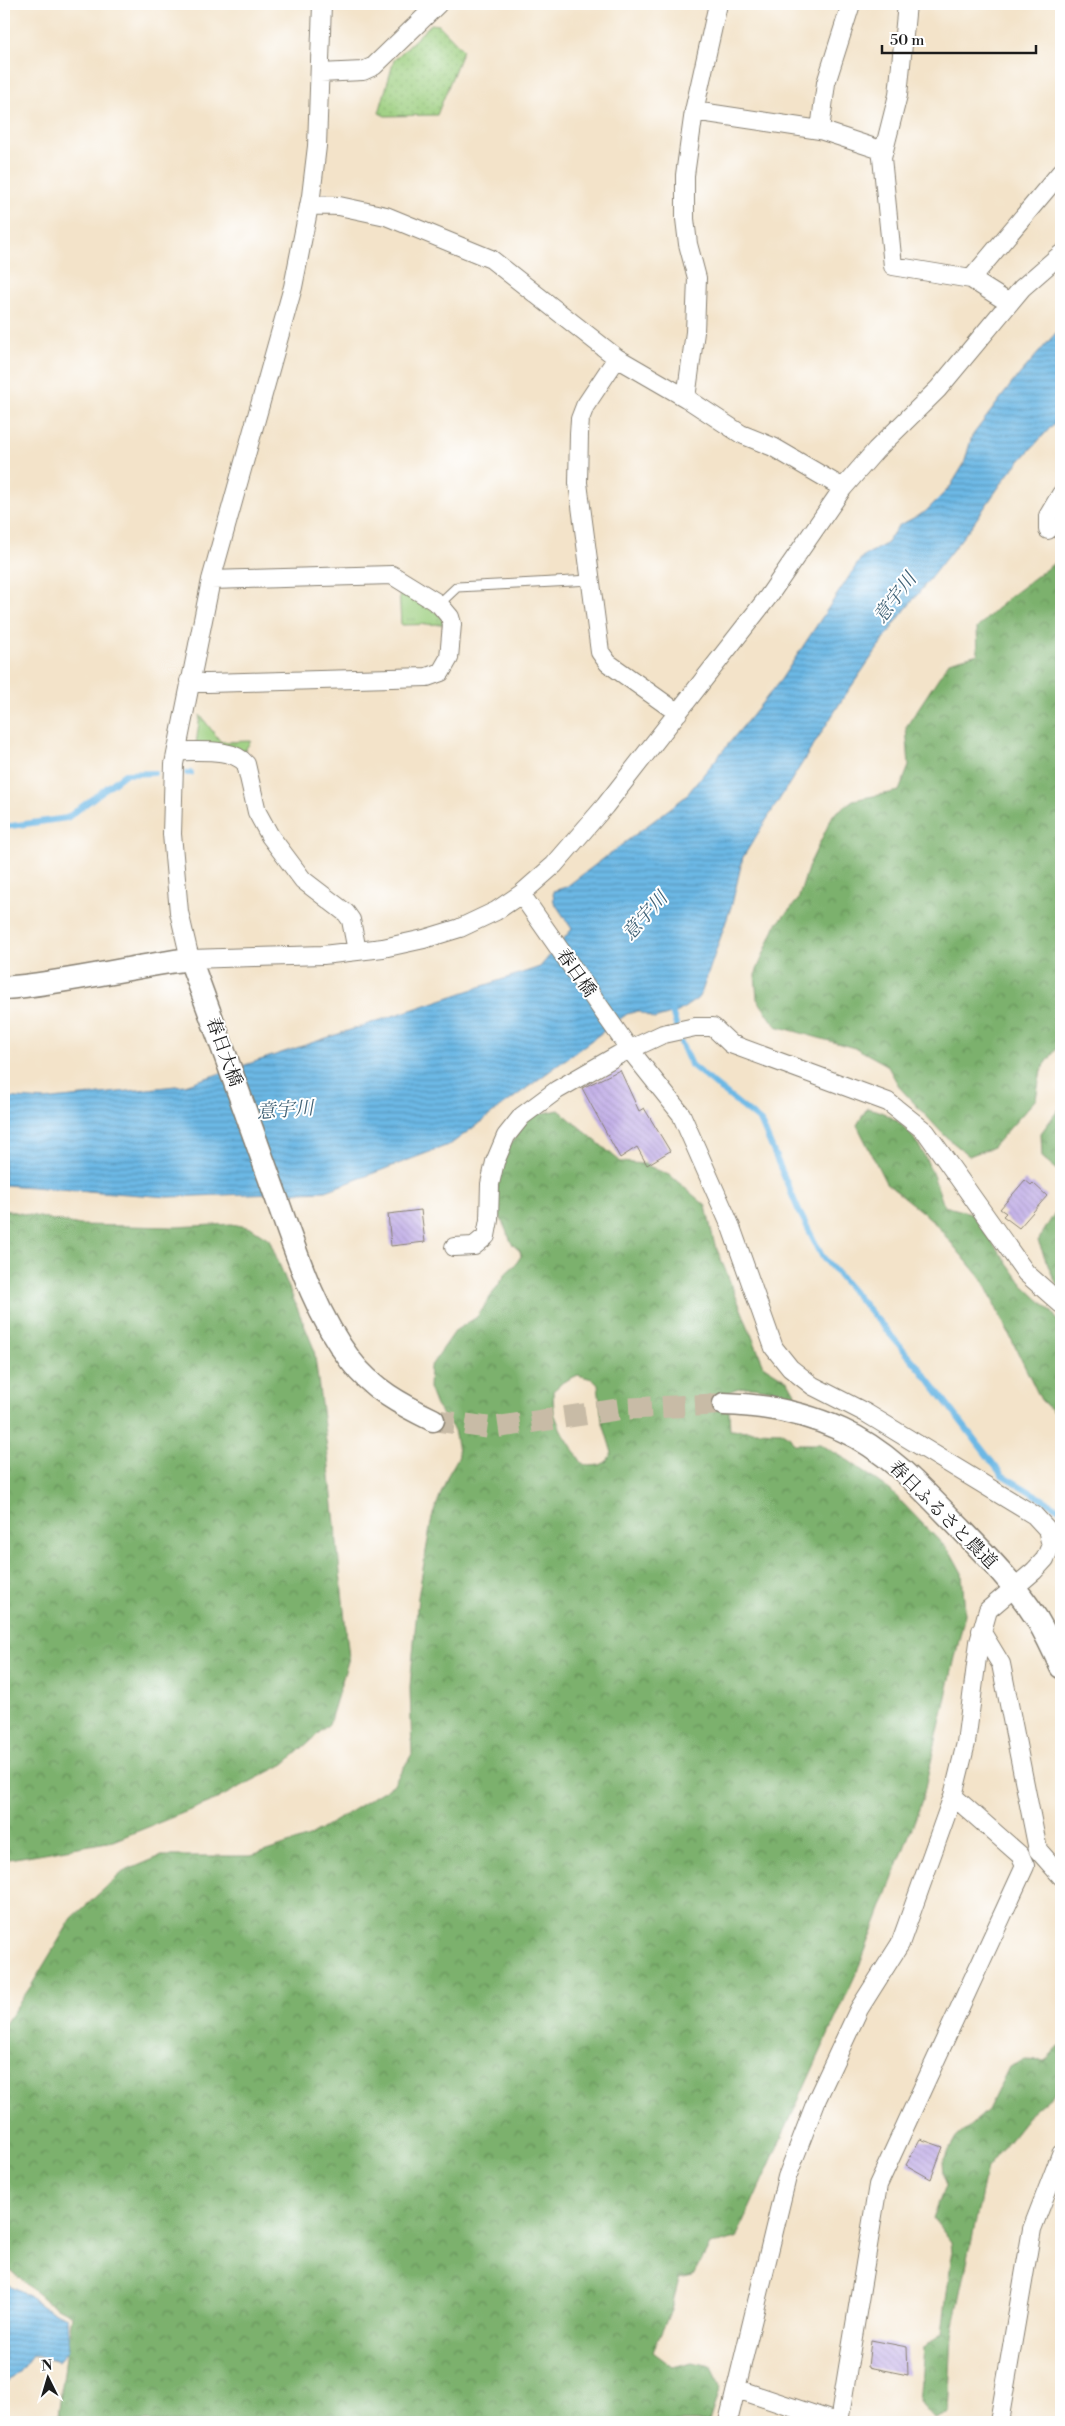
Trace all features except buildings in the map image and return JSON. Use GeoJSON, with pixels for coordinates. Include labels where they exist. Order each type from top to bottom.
{"type":"FeatureCollection","features":[{"type":"Feature","properties":{"kind":"street"},"geometry":{"type":"LineString","coordinates":[[193,966],[179,912],[172,834],[172,790],[177,751],[210,580],[288,305],[309,205],[317,146],[322,4]]}},
{"type":"Feature","properties":{"kind":"street"},"geometry":{"type":"LineString","coordinates":[[320,73],[362,71],[374,66],[438,4]]}},
{"type":"Feature","properties":{"kind":"street"},"geometry":{"type":"LineString","coordinates":[[686,398],[695,332],[697,278],[688,244],[685,219],[685,175],[694,111],[718,4]]}},
{"type":"Feature","properties":{"kind":"street"},"geometry":{"type":"LineString","coordinates":[[820,130],[826,83],[852,4]]}},
{"type":"Feature","properties":{"kind":"street"},"geometry":{"type":"LineString","coordinates":[[907,4],[898,95],[882,158],[893,266],[971,279],[1009,303]]}},
{"type":"Feature","properties":{"kind":"street"},"geometry":{"type":"LineString","coordinates":[[694,111],[820,130],[884,151]]}},
{"type":"Feature","properties":{"kind":"street"},"geometry":{"type":"LineString","coordinates":[[971,279],[1061,172]]}},
{"type":"Feature","properties":{"kind":"street"},"geometry":{"type":"LineString","coordinates":[[309,205],[362,210],[386,216],[465,250],[479,252],[491,258],[617,358],[686,398],[741,434],[773,447],[843,488]]}},
{"type":"Feature","properties":{"kind":"street"},"geometry":{"type":"LineString","coordinates":[[4,988],[62,982],[149,964],[193,966],[357,951],[424,939],[460,928],[524,900],[605,806],[768,597],[843,488],[876,450],[938,389],[1022,288],[1061,254]]}},
{"type":"Feature","properties":{"kind":"street"},"geometry":{"type":"LineString","coordinates":[[617,358],[585,406],[580,419],[578,482],[600,652],[608,663],[678,712]]}},
{"type":"Feature","properties":{"kind":"street"},"geometry":{"type":"LineString","coordinates":[[1048,530],[1048,516],[1061,494]]}},
{"type":"Feature","properties":{"kind":"street"},"geometry":{"type":"LineString","coordinates":[[190,681],[208,683],[434,676],[441,672],[449,658],[452,624],[446,610],[392,575],[210,580]]}},
{"type":"Feature","properties":{"kind":"street"},"geometry":{"type":"LineString","coordinates":[[177,751],[232,754],[243,760],[246,764],[257,812],[262,825],[291,868],[303,880],[346,913],[353,925],[357,951]]}},
{"type":"Feature","properties":{"kind":"street","name":"春日橋"},"geometry":{"type":"LineString","coordinates":[[524,900],[627,1046],[681,1114],[731,1227],[774,1348],[790,1368],[813,1386],[866,1413],[1034,1515],[1047,1529],[1051,1545],[1045,1559],[988,1610],[981,1631],[966,1743],[953,1796],[900,1944],[859,2009],[817,2099],[787,2177],[728,2422]]}},
{"type":"Feature","properties":{"kind":"street","name":"春日大橋"},"geometry":{"type":"LineString","coordinates":[[193,966],[283,1214],[324,1317],[351,1361],[362,1374],[393,1400],[433,1420]]}},
{"type":"Feature","properties":{"kind":"street"},"geometry":{"type":"LineString","coordinates":[[454,1247],[474,1246],[486,1236],[489,1220],[490,1184],[496,1162],[506,1136],[522,1116],[557,1090],[618,1055],[627,1046],[663,1034],[695,1027],[713,1028],[732,1044],[888,1102],[926,1132],[1026,1273],[1061,1304]]}},
{"type":"Feature","properties":{"kind":"street","name":"春日ふるさと農道"},"geometry":{"type":"LineString","coordinates":[[724,1404],[746,1404],[799,1414],[843,1430],[870,1446],[916,1484],[992,1562],[1036,1618],[1061,1667]]}},
{"type":"Feature","properties":{"kind":"street"},"geometry":{"type":"LineString","coordinates":[[981,1631],[1001,1664],[1038,1850],[1061,1876]]}},
{"type":"Feature","properties":{"kind":"street"},"geometry":{"type":"LineString","coordinates":[[737,2388],[838,2422],[878,2185],[1025,1866],[1020,1855],[953,1796]]}},
{"type":"Feature","properties":{"kind":"street"},"geometry":{"type":"LineString","coordinates":[[1023,1860],[1038,1850]]}},
{"type":"Feature","properties":{"kind":"street"},"geometry":{"type":"LineString","coordinates":[[999,2422],[1032,2230],[1061,2154]]}},
{"type":"Feature","properties":{"kind":"lane"},"geometry":{"type":"LineString","coordinates":[[439,604],[457,587],[591,580]]}},
{"type":"Feature","properties":{"kind":"green space"},"geometry":{"type":"Polygon","coordinates":[[[431,24],[439,25],[463,50],[437,115],[385,116],[379,113],[394,60],[431,24]]]}},
{"type":"Feature","properties":{"kind":"green space"},"geometry":{"type":"Polygon","coordinates":[[[1061,558],[1061,1047],[1057,1048],[1041,1070],[1036,1099],[993,1147],[969,1156],[944,1135],[900,1088],[887,1065],[858,1049],[776,1026],[757,999],[755,975],[775,926],[798,900],[809,865],[833,815],[853,800],[899,791],[909,766],[906,727],[949,662],[978,654],[977,628],[1009,597],[1061,558]]]}},
{"type":"Feature","properties":{"kind":"green space"},"geometry":{"type":"Polygon","coordinates":[[[399,589],[439,614],[444,624],[401,625],[399,589]]]}},
{"type":"Feature","properties":{"kind":"green space"},"geometry":{"type":"Polygon","coordinates":[[[200,715],[221,742],[251,741],[245,750],[227,751],[196,744],[200,715]]]}},
{"type":"Feature","properties":{"kind":"green space"},"geometry":{"type":"Polygon","coordinates":[[[1061,1106],[1061,1173],[1042,1157],[1041,1133],[1061,1106]]]}},
{"type":"Feature","properties":{"kind":"green space"},"geometry":{"type":"Polygon","coordinates":[[[867,1108],[884,1113],[909,1132],[926,1159],[944,1206],[971,1213],[1023,1285],[1052,1312],[1061,1325],[1061,1420],[1041,1400],[983,1281],[932,1220],[886,1183],[857,1125],[867,1108]]]}},
{"type":"Feature","properties":{"kind":"green space"},"geometry":{"type":"Polygon","coordinates":[[[559,1110],[621,1162],[644,1164],[671,1176],[706,1206],[714,1242],[764,1366],[788,1381],[799,1400],[754,1387],[736,1389],[728,1393],[730,1430],[782,1432],[790,1437],[794,1444],[820,1444],[849,1461],[891,1491],[951,1553],[962,1573],[965,1614],[922,1801],[859,1967],[736,2238],[710,2245],[693,2276],[679,2279],[671,2310],[653,2352],[673,2367],[692,2362],[712,2366],[720,2387],[709,2422],[57,2422],[72,2315],[46,2301],[4,2265],[4,2025],[31,1986],[72,1918],[123,1872],[161,1856],[251,1856],[309,1837],[393,1785],[412,1754],[410,1687],[418,1597],[432,1517],[448,1475],[459,1456],[454,1430],[436,1406],[429,1388],[430,1367],[456,1330],[477,1317],[507,1272],[521,1256],[520,1251],[512,1244],[496,1207],[500,1160],[529,1116],[559,1110]],[[578,1375],[563,1382],[553,1391],[554,1413],[561,1430],[582,1463],[589,1466],[600,1465],[606,1462],[612,1453],[602,1420],[598,1385],[592,1379],[578,1375]]]}},
{"type":"Feature","properties":{"kind":"green space"},"geometry":{"type":"Polygon","coordinates":[[[1061,1173],[1061,1290],[1052,1275],[1038,1241],[1057,1209],[1061,1173]]]}},
{"type":"Feature","properties":{"kind":"green space"},"geometry":{"type":"Polygon","coordinates":[[[4,1210],[80,1225],[175,1227],[232,1224],[252,1228],[269,1239],[314,1349],[328,1457],[349,1658],[329,1724],[284,1764],[213,1801],[113,1841],[4,1860],[4,1210]]]}},
{"type":"Feature","properties":{"kind":"green space"},"geometry":{"type":"Polygon","coordinates":[[[1061,2046],[1061,2087],[1030,2114],[987,2168],[952,2335],[948,2413],[934,2419],[919,2402],[924,2348],[942,2332],[952,2253],[951,2242],[933,2218],[945,2186],[943,2161],[956,2138],[988,2110],[1009,2067],[1024,2060],[1045,2061],[1061,2046]]]}},
{"type":"Feature","properties":{"kind":"water","name":"意宇川"},"geometry":{"type":"Polygon","coordinates":[[[1061,327],[1061,416],[1008,474],[973,524],[898,619],[842,700],[743,857],[732,904],[700,997],[678,1012],[654,1019],[638,1011],[627,1014],[451,1144],[326,1191],[169,1197],[4,1185],[4,1097],[44,1100],[185,1085],[540,967],[572,929],[554,902],[553,891],[566,887],[685,797],[780,681],[862,557],[886,544],[898,526],[925,512],[950,487],[964,464],[972,436],[1013,382],[1061,327]]]}},
{"type":"Feature","properties":{"kind":"water"},"geometry":{"type":"Polygon","coordinates":[[[4,2282],[23,2292],[43,2307],[67,2317],[69,2350],[58,2362],[32,2355],[19,2372],[4,2384],[4,2282]]]}},
{"type":"Feature","properties":{"kind":"waterway"},"geometry":{"type":"LineString","coordinates":[[4,827],[67,818],[125,774],[154,773]]}},
{"type":"Feature","properties":{"kind":"waterway"},"geometry":{"type":"LineString","coordinates":[[671,1007],[676,1025]]}},
{"type":"Feature","properties":{"kind":"waterway"},"geometry":{"type":"LineString","coordinates":[[681,1043],[691,1065],[761,1122],[798,1209],[822,1256],[921,1370],[1002,1475],[1061,1510]]}},
{"type":"Feature","properties":{"kind":"tunnel"},"geometry":{"type":"LineString","coordinates":[[433,1420],[491,1428],[621,1409],[724,1404]]}}]}
